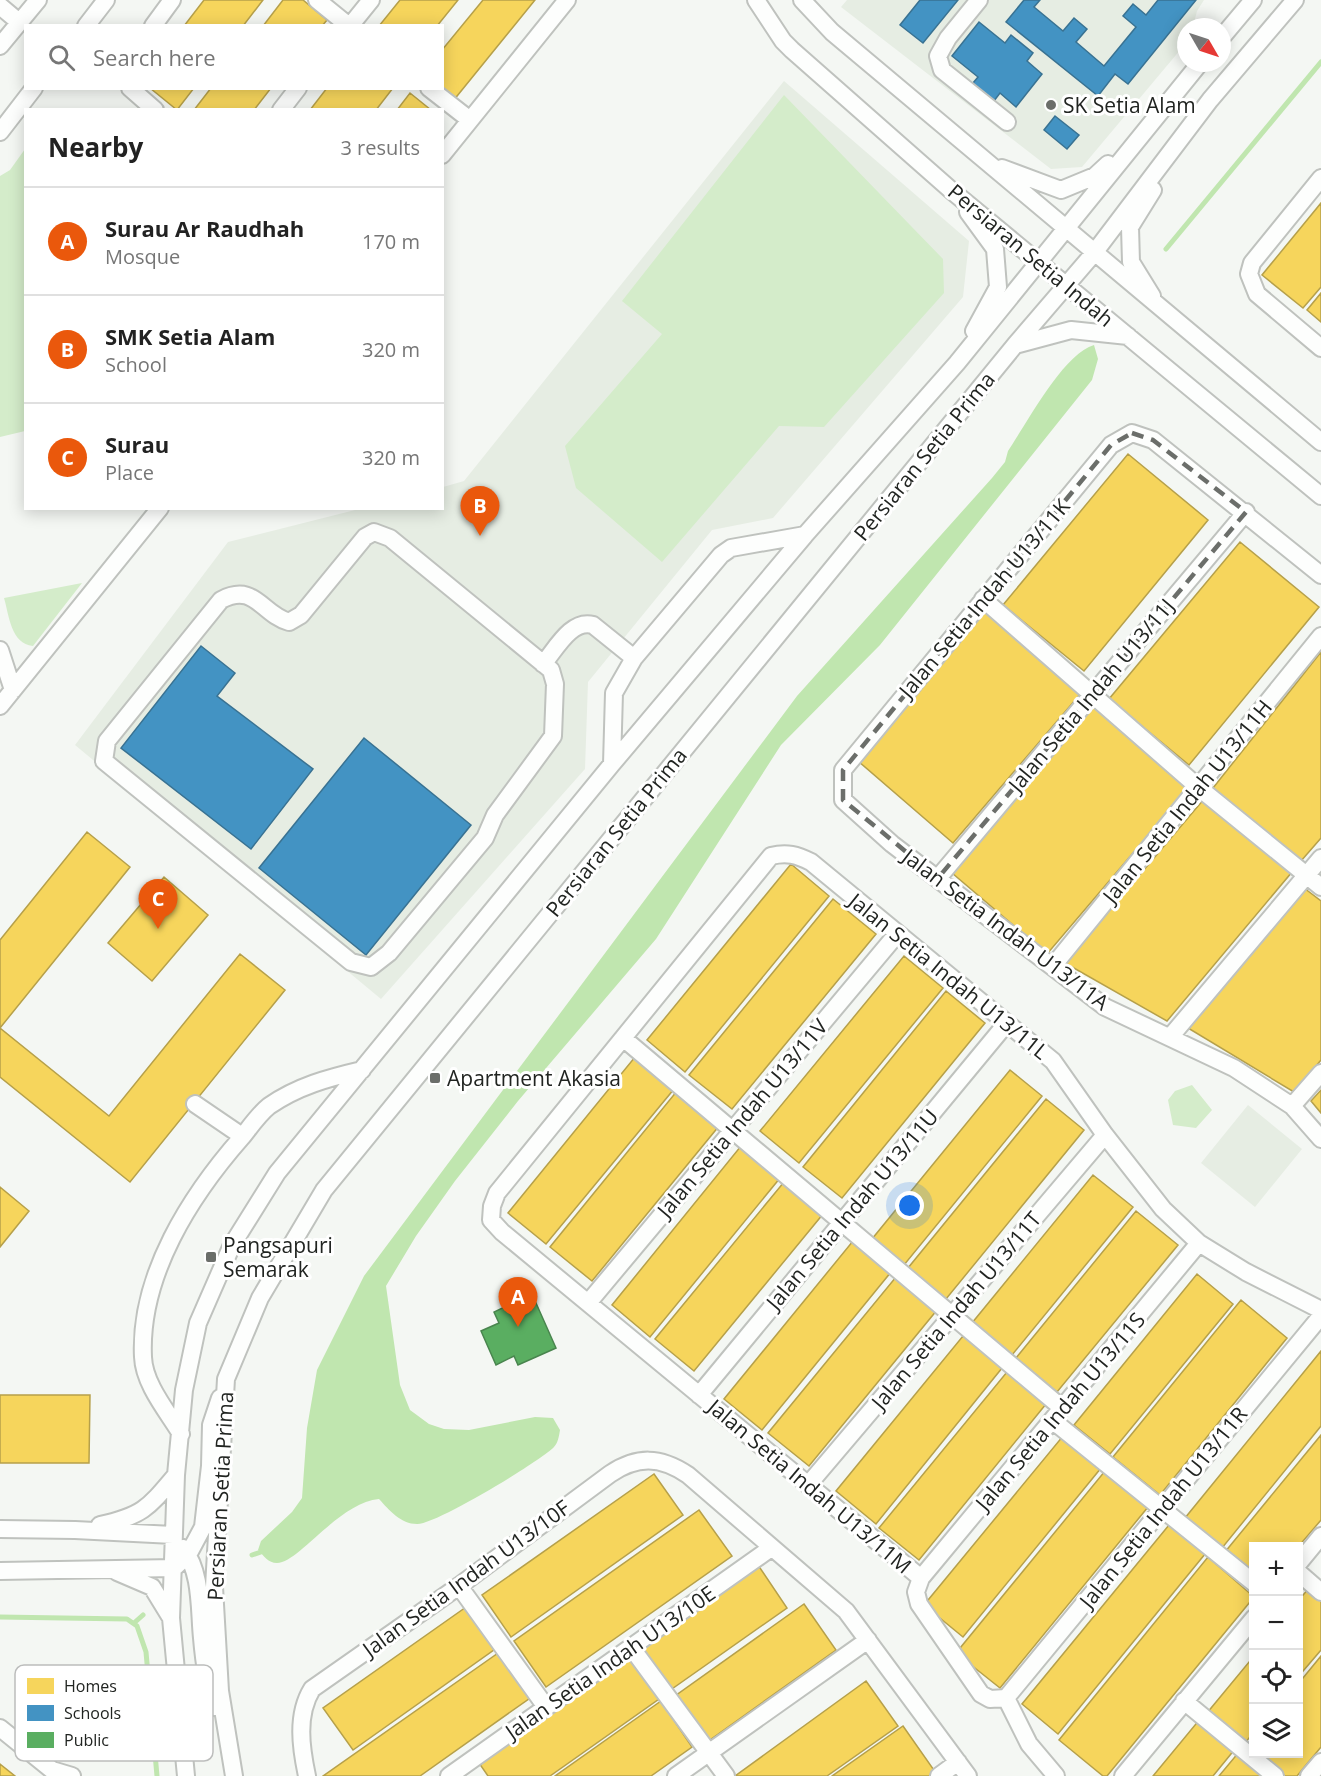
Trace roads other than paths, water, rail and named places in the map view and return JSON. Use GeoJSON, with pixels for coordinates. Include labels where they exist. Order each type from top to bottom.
{"type":"FeatureCollection","features":[{"type":"Feature","properties":{"kind":"street"},"geometry":{"type":"LineString","coordinates":[[0,46],[38,0]]}},
{"type":"Feature","properties":{"kind":"street"},"geometry":{"type":"LineString","coordinates":[[88,24],[106,0]]}},
{"type":"Feature","properties":{"kind":"street"},"geometry":{"type":"LineString","coordinates":[[154,24],[172,0]]}},
{"type":"Feature","properties":{"kind":"street"},"geometry":{"type":"LineString","coordinates":[[317,0],[347,24]]}},
{"type":"Feature","properties":{"kind":"street"},"geometry":{"type":"LineString","coordinates":[[351,24],[370,0]]}},
{"type":"Feature","properties":{"kind":"street"},"geometry":{"type":"LineString","coordinates":[[444,152],[567,0]]}},
{"type":"Feature","properties":{"kind":"street","name":"Persiaran Setia Indah"},"geometry":{"type":"LineString","coordinates":[[756,0],[783,41],[792,50],[952,191],[1321,496]]}},
{"type":"Feature","properties":{"kind":"street","name":"Persiaran Setia Indah"},"geometry":{"type":"LineString","coordinates":[[802,0],[832,32],[1160,310],[1321,442]]}},
{"type":"Feature","properties":{"kind":"street"},"geometry":{"type":"LineString","coordinates":[[979,0],[948,38],[938,56],[942,70],[1007,122]]}},
{"type":"Feature","properties":{"kind":"street"},"geometry":{"type":"LineString","coordinates":[[1231,26],[1253,0]]}},
{"type":"Feature","properties":{"kind":"street","name":"Persiaran Setia Prima"},"geometry":{"type":"LineString","coordinates":[[234,1776],[223,1721],[214,1587],[226,1379],[260,1298],[324,1190],[1065,284],[1094,253],[1210,100],[1295,0]]}},
{"type":"Feature","properties":{"kind":"street"},"geometry":{"type":"LineString","coordinates":[[0,6],[19,22]]}},
{"type":"Feature","properties":{"kind":"street","name":"Persiaran Setia Prima"},"geometry":{"type":"LineString","coordinates":[[175,1665],[171,1618],[173,1535],[183,1390],[198,1323],[232,1245],[277,1173],[612,764],[805,535],[957,363],[1067,230],[1193,72]]}},
{"type":"Feature","properties":{"kind":"street"},"geometry":{"type":"LineString","coordinates":[[28,106],[33,90]]}},
{"type":"Feature","properties":{"kind":"street"},"geometry":{"type":"LineString","coordinates":[[132,90],[153,108]]}},
{"type":"Feature","properties":{"kind":"street"},"geometry":{"type":"LineString","coordinates":[[283,108],[296,90]]}},
{"type":"Feature","properties":{"kind":"street"},"geometry":{"type":"LineString","coordinates":[[432,90],[470,120]]}},
{"type":"Feature","properties":{"kind":"street"},"geometry":{"type":"LineString","coordinates":[[1160,310],[1131,262],[1130,227],[1210,100]]}},
{"type":"Feature","properties":{"kind":"street"},"geometry":{"type":"LineString","coordinates":[[0,132],[24,110]]}},
{"type":"Feature","properties":{"kind":"street"},"geometry":{"type":"LineString","coordinates":[[990,164],[1061,190],[1095,176],[1144,131]]}},
{"type":"Feature","properties":{"kind":"street"},"geometry":{"type":"LineString","coordinates":[[1321,178],[1252,263],[1249,274],[1257,294],[1321,348]]}},
{"type":"Feature","properties":{"kind":"street"},"geometry":{"type":"LineString","coordinates":[[952,191],[995,249],[998,287],[957,363]]}},
{"type":"Feature","properties":{"kind":"street"},"geometry":{"type":"LineString","coordinates":[[1015,345],[1071,330],[1129,337]]}},
{"type":"Feature","properties":{"kind":"street","name":"Jalan Setia Indah U13/11K"},"geometry":{"type":"LineString","coordinates":[[843,770],[1110,445],[1132,433],[1153,440],[1246,512]]}},
{"type":"Feature","properties":{"kind":"street"},"geometry":{"type":"LineString","coordinates":[[0,706],[158,510]]}},
{"type":"Feature","properties":{"kind":"street"},"geometry":{"type":"LineString","coordinates":[[1246,512],[1321,575]]}},
{"type":"Feature","properties":{"kind":"street","name":"Jalan Setia Indah U13/11J"},"geometry":{"type":"LineString","coordinates":[[938,878],[1092,692],[1246,512]]}},
{"type":"Feature","properties":{"kind":"street"},"geometry":{"type":"LineString","coordinates":[[374,532],[390,538],[543,664],[551,670],[555,684],[553,736],[495,815],[485,838],[389,953],[371,967],[351,962],[104,761],[106,741],[221,600],[239,594],[247,595],[279,619],[289,622],[301,615],[365,537],[374,532]]}},
{"type":"Feature","properties":{"kind":"street"},"geometry":{"type":"LineString","coordinates":[[612,764],[613,697],[634,658],[721,555],[731,548],[805,535]]}},
{"type":"Feature","properties":{"kind":"street"},"geometry":{"type":"LineString","coordinates":[[983,599],[1198,787],[1321,887]]}},
{"type":"Feature","properties":{"kind":"street"},"geometry":{"type":"LineString","coordinates":[[543,664],[575,626],[586,623],[593,625],[634,658]]}},
{"type":"Feature","properties":{"kind":"street","name":"Jalan Setia Indah U13/11H"},"geometry":{"type":"LineString","coordinates":[[1053,966],[1321,636]]}},
{"type":"Feature","properties":{"kind":"street"},"geometry":{"type":"LineString","coordinates":[[0,650],[13,690]]}},
{"type":"Feature","properties":{"kind":"street","name":"Jalan Setia Indah U13/11A"},"geometry":{"type":"LineString","coordinates":[[843,770],[843,801],[892,844],[1105,1006],[1234,1068],[1292,1106],[1321,1139]]}},
{"type":"Feature","properties":{"kind":"street","name":"Jalan Setia Indah U13/11L"},"geometry":{"type":"LineString","coordinates":[[623,1038],[771,856],[797,855],[811,862],[1053,1061],[1105,1135],[1163,1209],[1199,1243],[1246,1272],[1321,1310]]}},
{"type":"Feature","properties":{"kind":"street"},"geometry":{"type":"LineString","coordinates":[[1171,1036],[1321,858]]}},
{"type":"Feature","properties":{"kind":"street","name":"Jalan Setia Indah U13/11V"},"geometry":{"type":"LineString","coordinates":[[588,1303],[897,934]]}},
{"type":"Feature","properties":{"kind":"street","name":"Jalan Setia Indah U13/11U"},"geometry":{"type":"LineString","coordinates":[[699,1395],[1006,1024]]}},
{"type":"Feature","properties":{"kind":"street"},"geometry":{"type":"LineString","coordinates":[[623,1038],[953,1314],[1057,1414],[1162,1508],[1249,1579]]}},
{"type":"Feature","properties":{"kind":"street","name":"Jalan Setia Indah U13/11M"},"geometry":{"type":"LineString","coordinates":[[623,1038],[497,1193],[492,1206],[491,1220],[502,1232],[921,1578],[916,1592],[919,1604],[981,1694],[990,1699],[1006,1698]]}},
{"type":"Feature","properties":{"kind":"street"},"geometry":{"type":"LineString","coordinates":[[181,1434],[149,1382],[142,1358],[145,1321],[156,1276],[177,1228],[211,1172],[267,1108],[296,1089],[362,1070]]}},
{"type":"Feature","properties":{"kind":"street"},"geometry":{"type":"LineString","coordinates":[[1292,1106],[1321,1073]]}},
{"type":"Feature","properties":{"kind":"street"},"geometry":{"type":"LineString","coordinates":[[195,1104],[242,1136]]}},
{"type":"Feature","properties":{"kind":"street","name":"Jalan Setia Indah U13/11T"},"geometry":{"type":"LineString","coordinates":[[808,1485],[1105,1135]]}},
{"type":"Feature","properties":{"kind":"street","name":"Jalan Setia Indah U13/11S"},"geometry":{"type":"LineString","coordinates":[[921,1578],[1199,1243]]}},
{"type":"Feature","properties":{"kind":"street","name":"Jalan Setia Indah U13/11R"},"geometry":{"type":"LineString","coordinates":[[1006,1698],[1321,1316]]}},
{"type":"Feature","properties":{"kind":"street"},"geometry":{"type":"LineString","coordinates":[[0,1572],[174,1568],[188,1555],[203,1527],[210,1466],[211,1425],[226,1379]]}},
{"type":"Feature","properties":{"kind":"street","name":"Jalan Setia Indah U13/10F"},"geometry":{"type":"LineString","coordinates":[[307,1776],[300,1740],[306,1699],[312,1689],[459,1586],[629,1462],[656,1460],[676,1467],[771,1548]]}},
{"type":"Feature","properties":{"kind":"street"},"geometry":{"type":"LineString","coordinates":[[75,1530],[128,1519],[148,1508],[176,1475]]}},
{"type":"Feature","properties":{"kind":"street"},"geometry":{"type":"LineString","coordinates":[[0,1529],[173,1535],[188,1555],[199,1596],[206,1665]]}},
{"type":"Feature","properties":{"kind":"street"},"geometry":{"type":"LineString","coordinates":[[1303,1559],[1321,1536]]}},
{"type":"Feature","properties":{"kind":"street"},"geometry":{"type":"LineString","coordinates":[[771,1548],[846,1611],[963,1769],[939,1776]]}},
{"type":"Feature","properties":{"kind":"street","name":"Jalan Setia Indah U13/10E"},"geometry":{"type":"LineString","coordinates":[[449,1776],[470,1770],[546,1707],[771,1548]]}},
{"type":"Feature","properties":{"kind":"street"},"geometry":{"type":"LineString","coordinates":[[108,1569],[152,1587],[171,1618]]}},
{"type":"Feature","properties":{"kind":"street"},"geometry":{"type":"LineString","coordinates":[[1303,1576],[1321,1592]]}},
{"type":"Feature","properties":{"kind":"street"},"geometry":{"type":"LineString","coordinates":[[459,1586],[546,1707]]}},
{"type":"Feature","properties":{"kind":"street"},"geometry":{"type":"LineString","coordinates":[[1123,1776],[1249,1624]]}},
{"type":"Feature","properties":{"kind":"street"},"geometry":{"type":"LineString","coordinates":[[676,1776],[868,1640]]}},
{"type":"Feature","properties":{"kind":"street"},"geometry":{"type":"LineString","coordinates":[[631,1647],[726,1776]]}},
{"type":"Feature","properties":{"kind":"street"},"geometry":{"type":"LineString","coordinates":[[1006,1698],[1029,1744],[1056,1776]]}},
{"type":"Feature","properties":{"kind":"street"},"geometry":{"type":"LineString","coordinates":[[1184,1701],[1275,1776]]}},
{"type":"Feature","properties":{"kind":"street"},"geometry":{"type":"LineString","coordinates":[[213,1702],[223,1721]]}},
{"type":"Feature","properties":{"kind":"street"},"geometry":{"type":"LineString","coordinates":[[0,1728],[15,1742]]}},
{"type":"Feature","properties":{"kind":"street"},"geometry":{"type":"LineString","coordinates":[[36,1761],[49,1773],[72,1776]]}},
{"type":"Feature","properties":{"kind":"street","name":"Persiaran Setia Prima"},"geometry":{"type":"LineString","coordinates":[[185,1761],[186,1776]]}},
{"type":"Feature","properties":{"kind":"street"},"geometry":{"type":"LineString","coordinates":[[1309,1776],[1321,1762]]}},
{"type":"Feature","properties":{"kind":"waterway"},"geometry":{"type":"LineString","coordinates":[[1166,249],[1321,62]]}},
{"type":"Feature","properties":{"kind":"waterway"},"geometry":{"type":"LineString","coordinates":[[252,1555],[261,1552]]}},
{"type":"Feature","properties":{"kind":"waterway"},"geometry":{"type":"LineString","coordinates":[[134,1623],[143,1615]]}},
{"type":"Feature","properties":{"kind":"waterway"},"geometry":{"type":"LineString","coordinates":[[0,1617],[127,1619],[137,1626],[146,1652],[147,1665]]}},
{"type":"Feature","properties":{"kind":"waterway"},"geometry":{"type":"LineString","coordinates":[[156,1761],[157,1776]]}},
{"type":"Feature","properties":{"kind":"place","name":"SK Setia Alam"},"geometry":{"type":"Point","coordinates":[1051,105]}},
{"type":"Feature","properties":{"kind":"place","name":"SMK Setia Alam"},"geometry":{"type":"Point","coordinates":[480,536]}},
{"type":"Feature","properties":{"kind":"place","name":"Surau"},"geometry":{"type":"Point","coordinates":[158,929]}},
{"type":"Feature","properties":{"kind":"place","name":"Apartment Akasia"},"geometry":{"type":"Point","coordinates":[435,1078]}},
{"type":"Feature","properties":{"kind":"place","name":"Pangsapuri Semarak"},"geometry":{"type":"Point","coordinates":[211,1257]}},
{"type":"Feature","properties":{"kind":"place","name":"Surau Ar Raudhah"},"geometry":{"type":"Point","coordinates":[518,1327]}}]}
